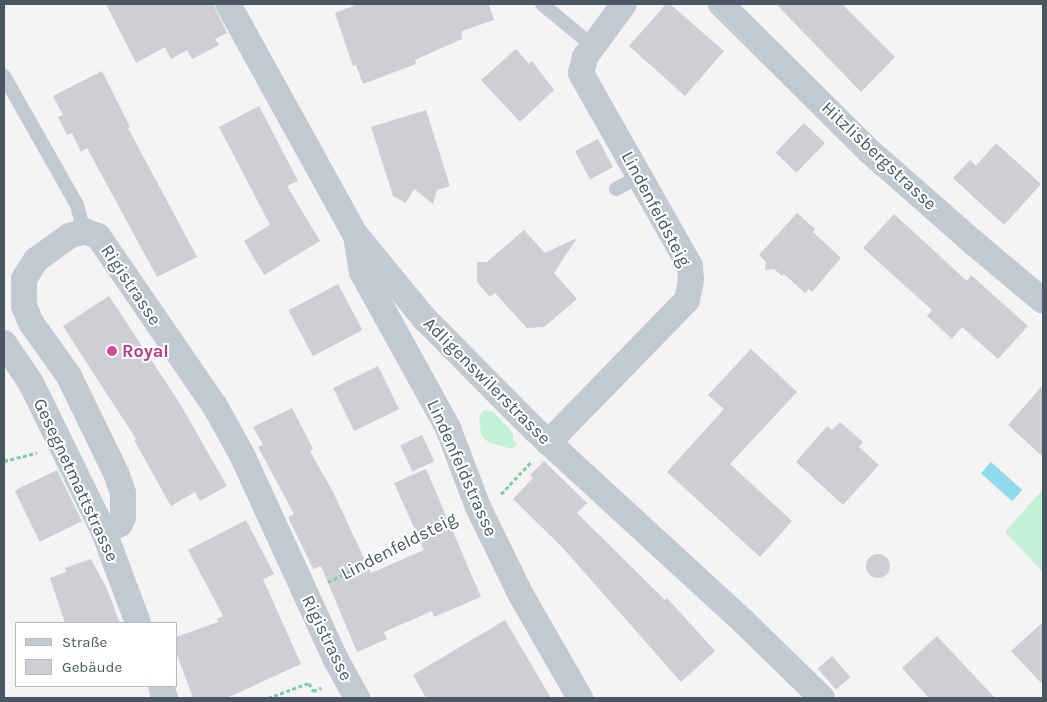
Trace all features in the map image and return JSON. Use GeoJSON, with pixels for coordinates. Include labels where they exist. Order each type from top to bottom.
{"type":"FeatureCollection","features":[{"type":"Feature","properties":{"kind":"street","name":"Adligenswilerstrasse"},"geometry":{"type":"LineString","coordinates":[[228,4],[356,234],[424,318],[542,450],[744,622],[822,698]]}},
{"type":"Feature","properties":{"kind":"street","name":"Lindenfeldsteig"},"geometry":{"type":"LineString","coordinates":[[542,450],[687,300],[691,281],[690,266],[580,73],[585,57],[624,4]]}},
{"type":"Feature","properties":{"kind":"street","name":"Hitzlisbergstrasse"},"geometry":{"type":"LineString","coordinates":[[720,4],[868,150],[1043,301]]}},
{"type":"Feature","properties":{"kind":"street","name":"Rigistrasse"},"geometry":{"type":"LineString","coordinates":[[104,532],[120,524],[123,517],[122,493],[116,473],[76,388],[31,323],[24,306],[24,279],[36,260],[69,236],[84,231],[98,236],[214,406],[243,457],[335,658],[357,698]]}},
{"type":"Feature","properties":{"kind":"street","name":"Lindenfeldstrasse"},"geometry":{"type":"LineString","coordinates":[[356,234],[362,272],[448,428],[478,507],[521,595],[580,698]]}},
{"type":"Feature","properties":{"kind":"street","name":"Gesegnetmattstrasse"},"geometry":{"type":"LineString","coordinates":[[4,343],[31,383],[104,532],[138,622]]}},
{"type":"Feature","properties":{"kind":"lane"},"geometry":{"type":"LineString","coordinates":[[542,4],[593,46]]}},
{"type":"Feature","properties":{"kind":"lane"},"geometry":{"type":"LineString","coordinates":[[4,76],[78,205],[84,231]]}},
{"type":"Feature","properties":{"kind":"lane"},"geometry":{"type":"LineString","coordinates":[[616,189],[639,176]]}},
{"type":"Feature","properties":{"kind":"path"},"geometry":{"type":"LineString","coordinates":[[4,460],[62,447]]}},
{"type":"Feature","properties":{"kind":"path","name":"Lindenfeldsteig"},"geometry":{"type":"LineString","coordinates":[[320,587],[498,497],[542,450]]}},
{"type":"Feature","properties":{"kind":"path"},"geometry":{"type":"LineString","coordinates":[[268,698],[308,683],[313,691],[323,687],[320,680]]}},
{"type":"Feature","properties":{"kind":"green space"},"geometry":{"type":"Polygon","coordinates":[[[484,410],[493,412],[513,433],[513,440],[517,443],[512,449],[488,442],[481,435],[479,416],[484,410]]]}},
{"type":"Feature","properties":{"kind":"green space"},"geometry":{"type":"Polygon","coordinates":[[[1043,489],[1043,572],[1005,532],[1043,489]]]}},
{"type":"Feature","properties":{"kind":"water"},"geometry":{"type":"Polygon","coordinates":[[[991,462],[1022,490],[1012,501],[981,473],[991,462]]]}},
{"type":"Feature","properties":{"kind":"building"},"geometry":{"type":"Polygon","coordinates":[[[106,4],[213,4],[227,33],[215,39],[219,45],[192,59],[187,50],[171,59],[165,47],[136,63],[106,4]]]}},
{"type":"Feature","properties":{"kind":"building"},"geometry":{"type":"Polygon","coordinates":[[[358,4],[489,4],[494,20],[462,31],[462,39],[415,60],[416,64],[363,84],[356,65],[353,66],[335,13],[358,4]]]}},
{"type":"Feature","properties":{"kind":"building"},"geometry":{"type":"Polygon","coordinates":[[[666,4],[670,4],[724,51],[685,96],[629,46],[666,4]]]}},
{"type":"Feature","properties":{"kind":"building"},"geometry":{"type":"Polygon","coordinates":[[[776,4],[842,4],[895,57],[861,92],[776,4]]]}},
{"type":"Feature","properties":{"kind":"building"},"geometry":{"type":"Polygon","coordinates":[[[516,49],[529,64],[532,61],[554,90],[520,122],[481,80],[516,49]]]}},
{"type":"Feature","properties":{"kind":"building"},"geometry":{"type":"Polygon","coordinates":[[[102,71],[130,127],[128,128],[197,257],[157,277],[87,148],[81,152],[72,133],[67,135],[58,117],[63,115],[53,96],[102,71]]]}},
{"type":"Feature","properties":{"kind":"building"},"geometry":{"type":"Polygon","coordinates":[[[259,106],[298,181],[287,186],[320,241],[264,275],[244,241],[270,225],[219,127],[259,106]]]}},
{"type":"Feature","properties":{"kind":"building"},"geometry":{"type":"Polygon","coordinates":[[[426,110],[450,186],[437,190],[433,204],[414,189],[406,203],[393,196],[371,127],[426,110]]]}},
{"type":"Feature","properties":{"kind":"building"},"geometry":{"type":"Polygon","coordinates":[[[804,123],[825,143],[796,173],[776,152],[804,123]]]}},
{"type":"Feature","properties":{"kind":"building"},"geometry":{"type":"Polygon","coordinates":[[[598,139],[613,167],[590,179],[575,151],[598,139]]]}},
{"type":"Feature","properties":{"kind":"building"},"geometry":{"type":"Polygon","coordinates":[[[996,143],[1041,184],[1004,225],[953,178],[970,160],[976,166],[996,143]]]}},
{"type":"Feature","properties":{"kind":"building"},"geometry":{"type":"Polygon","coordinates":[[[797,213],[815,229],[813,232],[841,258],[812,292],[809,289],[805,293],[784,274],[782,276],[774,269],[765,270],[766,262],[759,255],[797,213]]]}},
{"type":"Feature","properties":{"kind":"building"},"geometry":{"type":"Polygon","coordinates":[[[894,214],[967,281],[971,275],[1028,326],[998,359],[962,327],[952,339],[927,316],[932,310],[863,248],[894,214]]]}},
{"type":"Feature","properties":{"kind":"building"},"geometry":{"type":"Polygon","coordinates":[[[524,230],[545,253],[577,238],[554,273],[577,299],[544,327],[527,328],[495,293],[490,297],[477,282],[477,262],[487,262],[524,230]]]}},
{"type":"Feature","properties":{"kind":"building"},"geometry":{"type":"Polygon","coordinates":[[[338,284],[362,330],[313,356],[289,310],[338,284]]]}},
{"type":"Feature","properties":{"kind":"building"},"geometry":{"type":"Polygon","coordinates":[[[109,296],[179,402],[227,486],[200,501],[195,492],[171,506],[134,440],[136,439],[63,326],[109,296]]]}},
{"type":"Feature","properties":{"kind":"building"},"geometry":{"type":"Polygon","coordinates":[[[751,349],[797,392],[730,464],[792,521],[760,557],[667,472],[724,409],[708,395],[751,349]]]}},
{"type":"Feature","properties":{"kind":"building"},"geometry":{"type":"Polygon","coordinates":[[[378,366],[399,409],[354,431],[333,388],[378,366]]]}},
{"type":"Feature","properties":{"kind":"building"},"geometry":{"type":"Polygon","coordinates":[[[1043,385],[1043,457],[1008,425],[1043,385]]]}},
{"type":"Feature","properties":{"kind":"building"},"geometry":{"type":"Polygon","coordinates":[[[292,408],[313,449],[310,451],[334,494],[371,573],[424,550],[394,483],[426,469],[481,597],[434,617],[432,611],[384,632],[387,639],[357,652],[321,566],[313,569],[288,517],[294,514],[258,447],[263,445],[253,427],[292,408]]]}},
{"type":"Feature","properties":{"kind":"building"},"geometry":{"type":"Polygon","coordinates":[[[840,422],[863,442],[859,447],[879,465],[843,505],[796,462],[827,426],[832,430],[840,422]]]}},
{"type":"Feature","properties":{"kind":"building"},"geometry":{"type":"Polygon","coordinates":[[[422,435],[434,461],[413,471],[400,445],[422,435]]]}},
{"type":"Feature","properties":{"kind":"building"},"geometry":{"type":"Polygon","coordinates":[[[544,461],[587,503],[577,513],[665,600],[667,598],[715,651],[681,682],[562,547],[513,499],[533,478],[530,475],[544,461]]]}},
{"type":"Feature","properties":{"kind":"building"},"geometry":{"type":"Polygon","coordinates":[[[57,470],[82,521],[40,542],[15,491],[57,470]]]}},
{"type":"Feature","properties":{"kind":"building"},"geometry":{"type":"Polygon","coordinates":[[[246,520],[274,574],[263,579],[301,664],[227,698],[193,698],[178,657],[178,636],[218,622],[217,619],[223,616],[188,550],[246,520]]]}},
{"type":"Feature","properties":{"kind":"building"},"geometry":{"type":"Polygon","coordinates":[[[878,554],[886,558],[890,566],[886,574],[878,578],[870,574],[866,566],[870,558],[878,554]]]}},
{"type":"Feature","properties":{"kind":"building"},"geometry":{"type":"Polygon","coordinates":[[[91,559],[107,589],[120,622],[65,622],[50,578],[66,572],[65,568],[91,559]]]}},
{"type":"Feature","properties":{"kind":"building"},"geometry":{"type":"Polygon","coordinates":[[[505,620],[551,698],[426,698],[413,675],[505,620]]]}},
{"type":"Feature","properties":{"kind":"building"},"geometry":{"type":"Polygon","coordinates":[[[1043,622],[1043,685],[1011,651],[1043,622]]]}},
{"type":"Feature","properties":{"kind":"building"},"geometry":{"type":"Polygon","coordinates":[[[937,636],[995,698],[929,698],[902,668],[937,636]]]}},
{"type":"Feature","properties":{"kind":"building"},"geometry":{"type":"Polygon","coordinates":[[[832,656],[850,677],[836,690],[818,668],[832,656]]]}},
{"type":"Feature","properties":{"kind":"place","name":"Royal"},"geometry":{"type":"Point","coordinates":[112,351]}}]}
